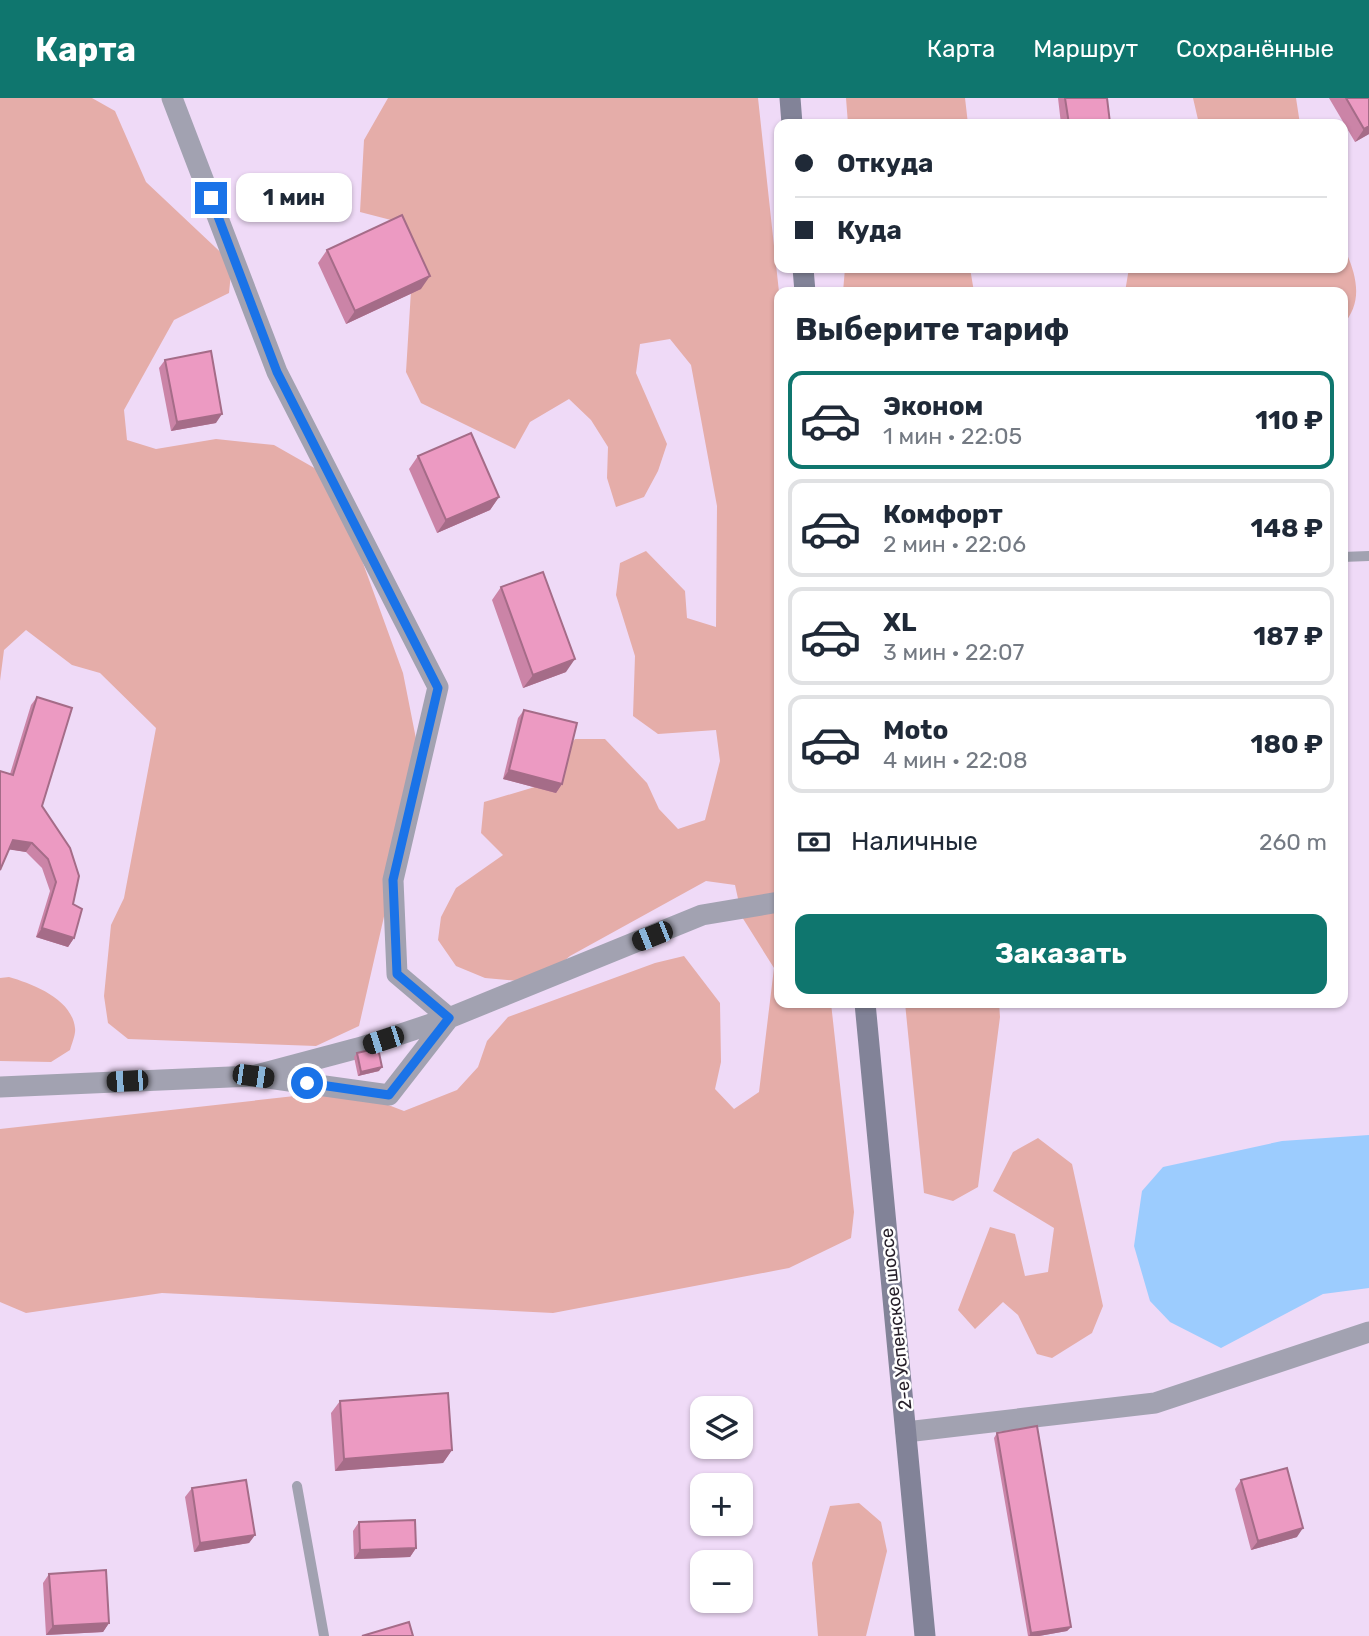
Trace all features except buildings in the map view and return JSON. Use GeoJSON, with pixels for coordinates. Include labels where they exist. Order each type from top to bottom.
{"type":"FeatureCollection","features":[{"type":"Feature","properties":{"kind":"main road"},"geometry":{"type":"LineString","coordinates":[[790,98],[792,119]]}},
{"type":"Feature","properties":{"kind":"main road","name":"2-е Успенское шоссе"},"geometry":{"type":"LineString","coordinates":[[865,1008],[925,1636]]}},
{"type":"Feature","properties":{"kind":"street"},"geometry":{"type":"LineString","coordinates":[[173,98],[277,372],[438,688],[393,880],[397,974],[449,1018]]}},
{"type":"Feature","properties":{"kind":"street"},"geometry":{"type":"LineString","coordinates":[[253,1076],[362,1047],[449,1018],[702,915],[774,903]]}},
{"type":"Feature","properties":{"kind":"street"},"geometry":{"type":"LineString","coordinates":[[0,1087],[253,1076],[389,1095],[449,1018]]}},
{"type":"Feature","properties":{"kind":"street"},"geometry":{"type":"LineString","coordinates":[[906,1432],[1155,1403],[1369,1332]]}},
{"type":"Feature","properties":{"kind":"lane"},"geometry":{"type":"LineString","coordinates":[[1348,557],[1369,556]]}},
{"type":"Feature","properties":{"kind":"lane"},"geometry":{"type":"LineString","coordinates":[[297,1486],[324,1636]]}},
{"type":"Feature","properties":{"kind":"shaded area"},"geometry":{"type":"Polygon","coordinates":[[[0,98],[92,98],[115,111],[146,182],[232,263],[229,293],[174,320],[124,410],[127,440],[156,449],[216,439],[274,445],[332,478],[403,673],[420,759],[359,1026],[316,1046],[128,1039],[108,1023],[104,996],[111,925],[124,898],[156,728],[100,673],[72,665],[26,630],[4,650],[0,681],[0,98]]]}},
{"type":"Feature","properties":{"kind":"shaded area"},"geometry":{"type":"Polygon","coordinates":[[[388,98],[758,98],[774,246],[774,273],[777,273],[778,287],[774,287],[774,968],[742,917],[735,885],[706,881],[570,956],[547,975],[518,981],[485,978],[456,966],[438,940],[441,917],[456,888],[503,855],[481,833],[484,802],[538,786],[575,739],[605,739],[647,783],[659,809],[678,829],[705,820],[720,761],[716,730],[658,734],[633,716],[635,656],[616,595],[620,563],[646,551],[685,591],[687,618],[716,627],[717,506],[691,365],[670,339],[640,344],[636,373],[667,444],[658,471],[644,497],[616,507],[607,478],[608,447],[591,420],[569,399],[530,422],[515,449],[421,403],[406,372],[414,242],[391,220],[360,212],[364,140],[388,98]]]}},
{"type":"Feature","properties":{"kind":"shaded area"},"geometry":{"type":"Polygon","coordinates":[[[846,98],[965,98],[967,119],[848,119],[846,98]]]}},
{"type":"Feature","properties":{"kind":"shaded area"},"geometry":{"type":"Polygon","coordinates":[[[1193,98],[1296,98],[1299,119],[1198,119],[1193,98]]]}},
{"type":"Feature","properties":{"kind":"shaded area"},"geometry":{"type":"Polygon","coordinates":[[[1348,257],[1354,275],[1356,296],[1348,317],[1348,287],[1126,287],[1128,273],[1348,273],[1348,257]]]}},
{"type":"Feature","properties":{"kind":"shaded area"},"geometry":{"type":"Polygon","coordinates":[[[845,273],[971,273],[973,287],[843,287],[845,273]]]}},
{"type":"Feature","properties":{"kind":"shaded area"},"geometry":{"type":"Polygon","coordinates":[[[684,956],[720,1003],[721,1062],[715,1089],[734,1109],[759,1092],[774,968],[774,1008],[832,1008],[854,1212],[851,1238],[789,1268],[553,1313],[162,1293],[26,1313],[0,1302],[0,1129],[349,1090],[404,1111],[457,1090],[478,1067],[487,1041],[508,1017],[655,963],[684,956]]]}},
{"type":"Feature","properties":{"kind":"shaded area"},"geometry":{"type":"Polygon","coordinates":[[[9,977],[50,994],[67,1009],[75,1028],[70,1050],[51,1062],[0,1061],[0,978],[9,977]]]}},
{"type":"Feature","properties":{"kind":"shaded area"},"geometry":{"type":"Polygon","coordinates":[[[906,1008],[999,1008],[978,1187],[953,1201],[924,1193],[906,1008]]]}},
{"type":"Feature","properties":{"kind":"shaded area"},"geometry":{"type":"Polygon","coordinates":[[[1038,1138],[1072,1164],[1103,1306],[1092,1333],[1052,1358],[1037,1354],[1018,1315],[1003,1302],[975,1329],[958,1310],[990,1227],[1015,1234],[1025,1276],[1048,1272],[1054,1228],[993,1191],[1013,1152],[1038,1138]]]}},
{"type":"Feature","properties":{"kind":"shaded area"},"geometry":{"type":"Polygon","coordinates":[[[859,1503],[881,1522],[887,1551],[866,1636],[818,1636],[812,1563],[830,1506],[859,1503]]]}},
{"type":"Feature","properties":{"kind":"water"},"geometry":{"type":"Polygon","coordinates":[[[1369,1135],[1369,1288],[1323,1294],[1221,1348],[1170,1322],[1150,1301],[1134,1246],[1142,1191],[1163,1167],[1282,1141],[1369,1135]]]}},
{"type":"Feature","properties":{"kind":"route"},"geometry":{"type":"LineString","coordinates":[[211,198],[277,372],[438,688],[393,880],[397,974],[449,1018],[389,1095],[307,1083]]}}]}
